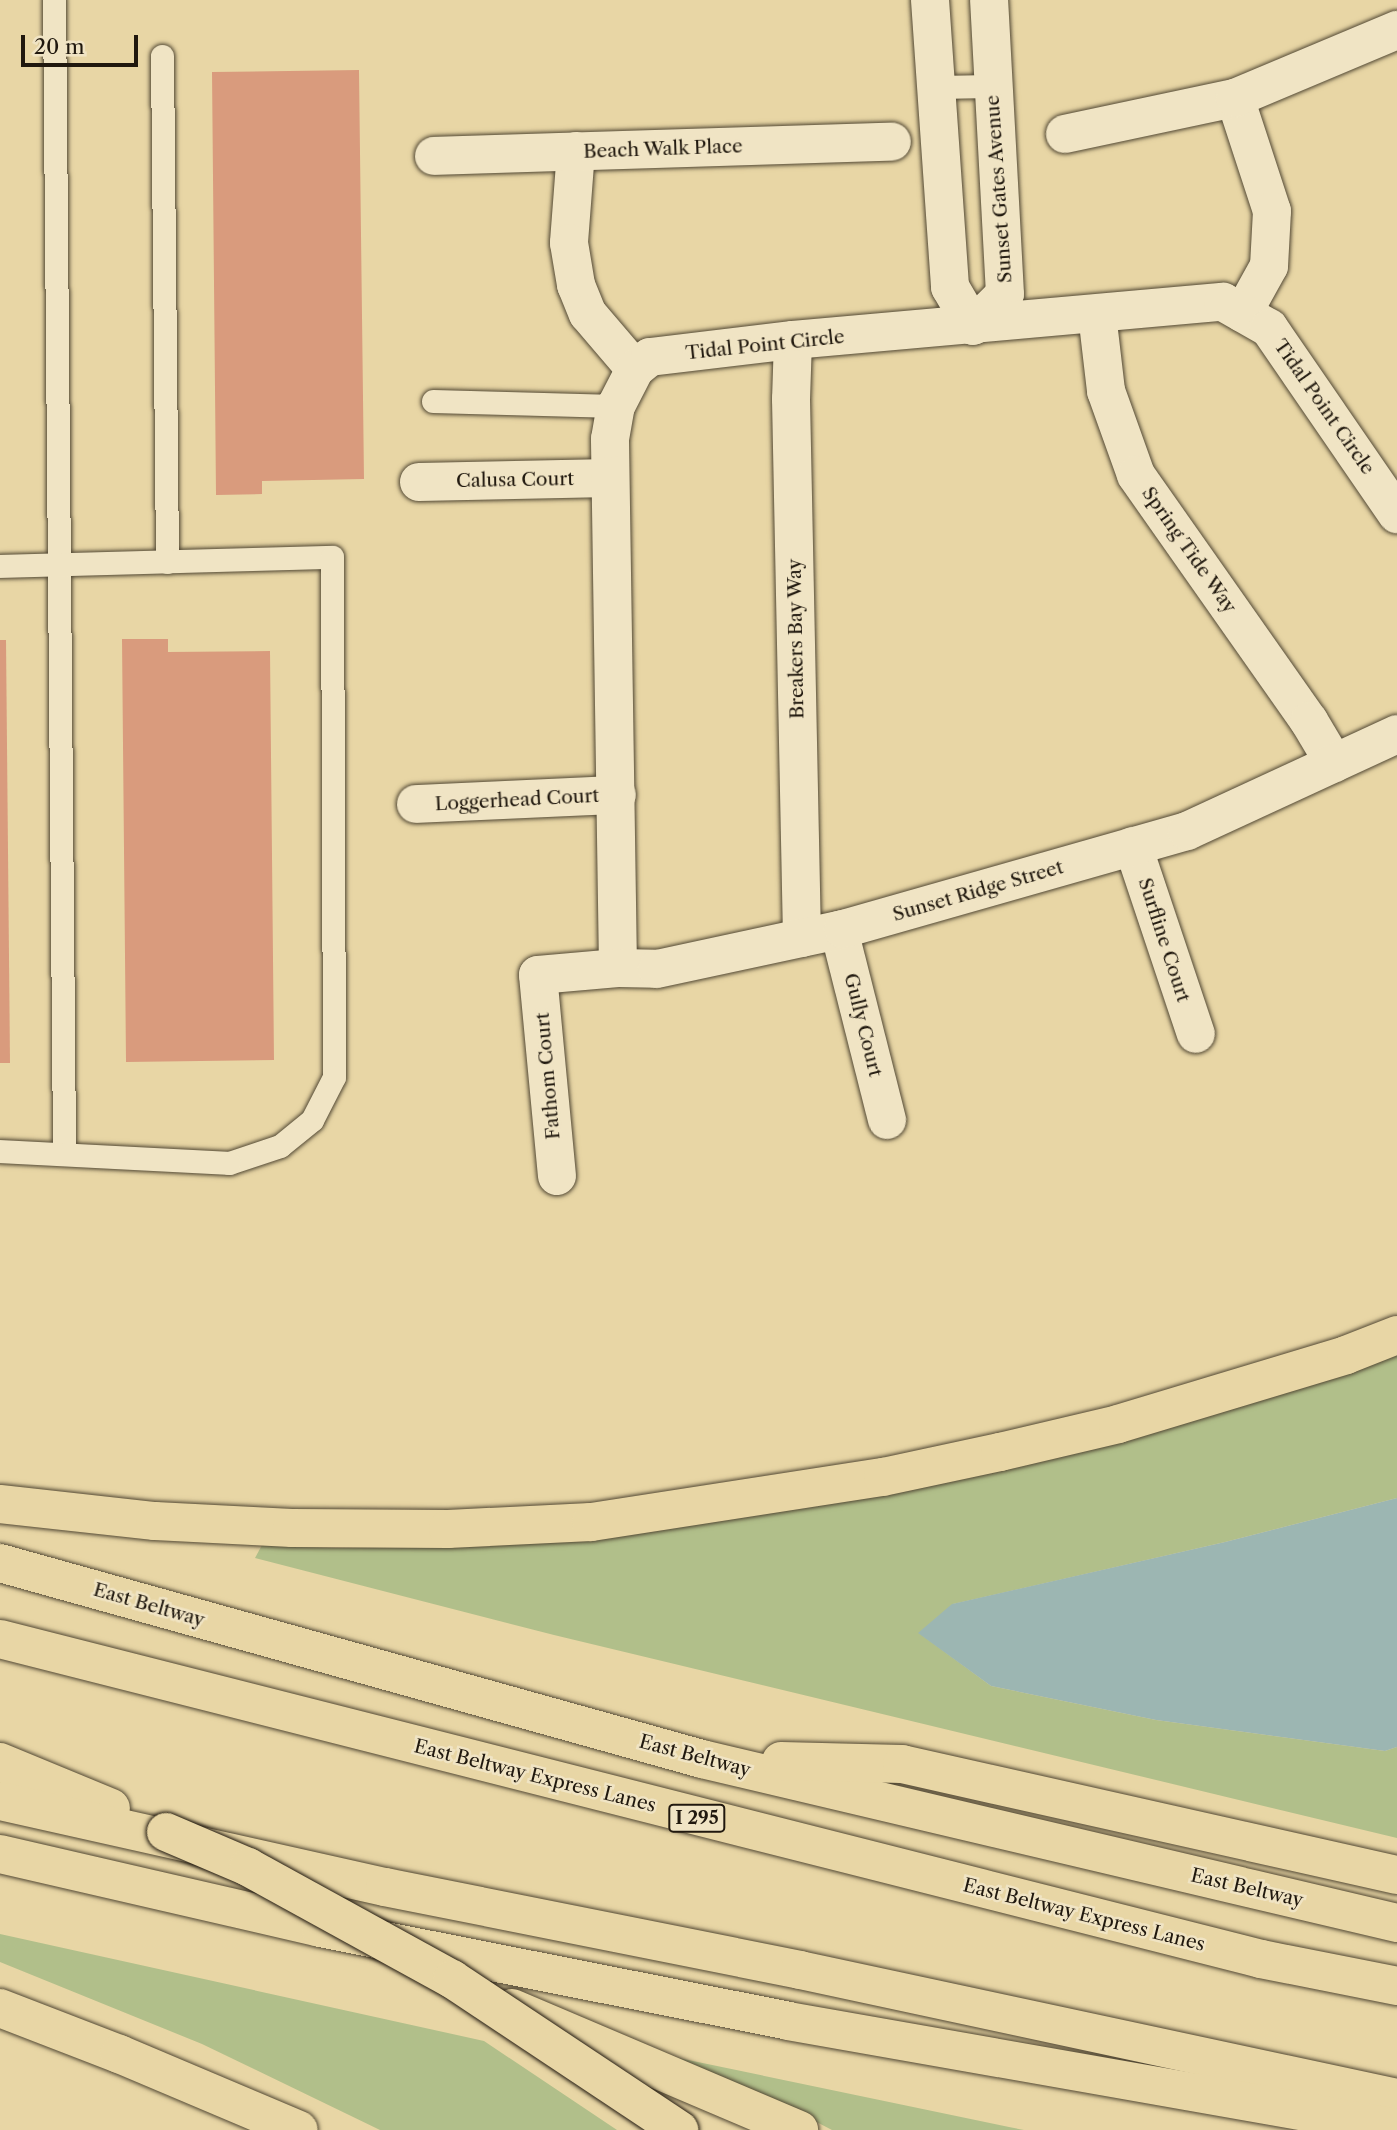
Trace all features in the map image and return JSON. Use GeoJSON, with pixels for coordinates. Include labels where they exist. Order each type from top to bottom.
{"type":"FeatureCollection","features":[{"type":"Feature","properties":{"kind":"highway"},"geometry":{"type":"LineString","coordinates":[[0,1504],[155,1521],[292,1528],[448,1529],[591,1522],[883,1477],[1000,1452],[1118,1424],[1346,1355],[1397,1335]]}},
{"type":"Feature","properties":{"kind":"highway","name":"East Beltway"},"geometry":{"type":"LineString","coordinates":[[0,1563],[702,1759],[1397,1923]]}},
{"type":"Feature","properties":{"kind":"highway","name":"East Beltway Express Lanes"},"geometry":{"type":"LineString","coordinates":[[0,1639],[1234,1953],[1397,1986]]}},
{"type":"Feature","properties":{"kind":"highway"},"geometry":{"type":"LineString","coordinates":[[702,1759],[902,1764],[1397,1875]]}},
{"type":"Feature","properties":{"kind":"highway"},"geometry":{"type":"LineString","coordinates":[[0,1762],[248,1867],[452,1979],[679,2130]]}},
{"type":"Feature","properties":{"kind":"highway"},"geometry":{"type":"LineString","coordinates":[[0,1801],[372,1884],[827,1976],[1397,2098]]}},
{"type":"Feature","properties":{"kind":"highway"},"geometry":{"type":"LineString","coordinates":[[0,1854],[320,1928],[788,2021],[1397,2128]]}},
{"type":"Feature","properties":{"kind":"highway"},"geometry":{"type":"LineString","coordinates":[[320,1928],[799,2130]]}},
{"type":"Feature","properties":{"kind":"highway"},"geometry":{"type":"LineString","coordinates":[[0,2008],[119,2054],[299,2130]]}},
{"type":"Feature","properties":{"kind":"street"},"geometry":{"type":"LineString","coordinates":[[930,0],[950,287],[973,326]]}},
{"type":"Feature","properties":{"kind":"street","name":"Sunset Gates Avenue"},"geometry":{"type":"LineString","coordinates":[[973,326],[1005,294],[989,0]]}},
{"type":"Feature","properties":{"kind":"street"},"geometry":{"type":"LineString","coordinates":[[1065,134],[1235,98],[1397,30]]}},
{"type":"Feature","properties":{"kind":"street"},"geometry":{"type":"LineString","coordinates":[[1235,98],[1272,211],[1269,266],[1242,313]]}},
{"type":"Feature","properties":{"kind":"street","name":"Beach Walk Place"},"geometry":{"type":"LineString","coordinates":[[433,156],[892,142]]}},
{"type":"Feature","properties":{"kind":"street"},"geometry":{"type":"LineString","coordinates":[[576,151],[569,243],[576,285],[588,314],[635,369],[616,406],[610,439],[618,968]]}},
{"type":"Feature","properties":{"kind":"street","name":"Tidal Point Circle"},"geometry":{"type":"LineString","coordinates":[[635,369],[650,357],[793,341],[1223,302],[1269,328],[1394,501]]}},
{"type":"Feature","properties":{"kind":"street","name":"Spring Tide Way"},"geometry":{"type":"LineString","coordinates":[[1097,314],[1106,391],[1136,475],[1309,721],[1334,763]]}},
{"type":"Feature","properties":{"kind":"street","name":"Breakers Bay Way"},"geometry":{"type":"LineString","coordinates":[[793,341],[802,938]]}},
{"type":"Feature","properties":{"kind":"street","name":"Calusa Court"},"geometry":{"type":"LineString","coordinates":[[419,482],[610,478]]}},
{"type":"Feature","properties":{"kind":"street","name":"Sunset Ridge Street"},"geometry":{"type":"LineString","coordinates":[[538,975],[618,968],[657,968],[839,930],[1187,831],[1397,734]]}},
{"type":"Feature","properties":{"kind":"street","name":"Loggerhead Court"},"geometry":{"type":"LineString","coordinates":[[416,804],[617,795]]}},
{"type":"Feature","properties":{"kind":"street","name":"Surfline Court"},"geometry":{"type":"LineString","coordinates":[[1133,846],[1196,1034]]}},
{"type":"Feature","properties":{"kind":"street","name":"Gully Court"},"geometry":{"type":"LineString","coordinates":[[839,930],[887,1120]]}},
{"type":"Feature","properties":{"kind":"street","name":"Fathom Court"},"geometry":{"type":"LineString","coordinates":[[538,975],[557,1176]]}},
{"type":"Feature","properties":{"kind":"lane"},"geometry":{"type":"LineString","coordinates":[[54,0],[64,1154]]}},
{"type":"Feature","properties":{"kind":"lane"},"geometry":{"type":"LineString","coordinates":[[162,56],[167,562]]}},
{"type":"Feature","properties":{"kind":"lane"},"geometry":{"type":"LineString","coordinates":[[936,88],[992,86]]}},
{"type":"Feature","properties":{"kind":"lane"},"geometry":{"type":"LineString","coordinates":[[433,401],[616,406]]}},
{"type":"Feature","properties":{"kind":"lane"},"geometry":{"type":"LineString","coordinates":[[0,566],[332,557],[334,1077],[312,1121],[280,1146],[229,1163],[0,1151]]}},
{"type":"Feature","properties":{"kind":"green space"},"geometry":{"type":"Polygon","coordinates":[[[1397,1350],[1397,1498],[1225,1542],[953,1604],[919,1633],[991,1686],[1156,1720],[1385,1751],[1397,1747],[1397,1838],[554,1635],[255,1558],[262,1545],[338,1548],[529,1541],[1397,1350]]]}},
{"type":"Feature","properties":{"kind":"green space"},"geometry":{"type":"Polygon","coordinates":[[[0,1934],[484,2041],[617,2130],[380,2130],[202,2044],[0,1962],[0,1934]]]}},
{"type":"Feature","properties":{"kind":"green space"},"geometry":{"type":"Polygon","coordinates":[[[664,2055],[1024,2130],[832,2130],[772,2099],[664,2055]]]}},
{"type":"Feature","properties":{"kind":"water"},"geometry":{"type":"Polygon","coordinates":[[[1397,1498],[1397,1747],[1385,1751],[1156,1720],[991,1686],[918,1633],[952,1604],[1225,1542],[1397,1498]]]}},
{"type":"Feature","properties":{"kind":"building"},"geometry":{"type":"Polygon","coordinates":[[[359,70],[364,479],[262,481],[262,494],[216,495],[212,72],[359,70]]]}},
{"type":"Feature","properties":{"kind":"building"},"geometry":{"type":"Polygon","coordinates":[[[122,639],[168,639],[168,652],[270,651],[274,1060],[126,1062],[122,639]]]}},
{"type":"Feature","properties":{"kind":"building"},"geometry":{"type":"Polygon","coordinates":[[[0,640],[6,640],[10,1063],[0,1063],[0,640]]]}}]}
